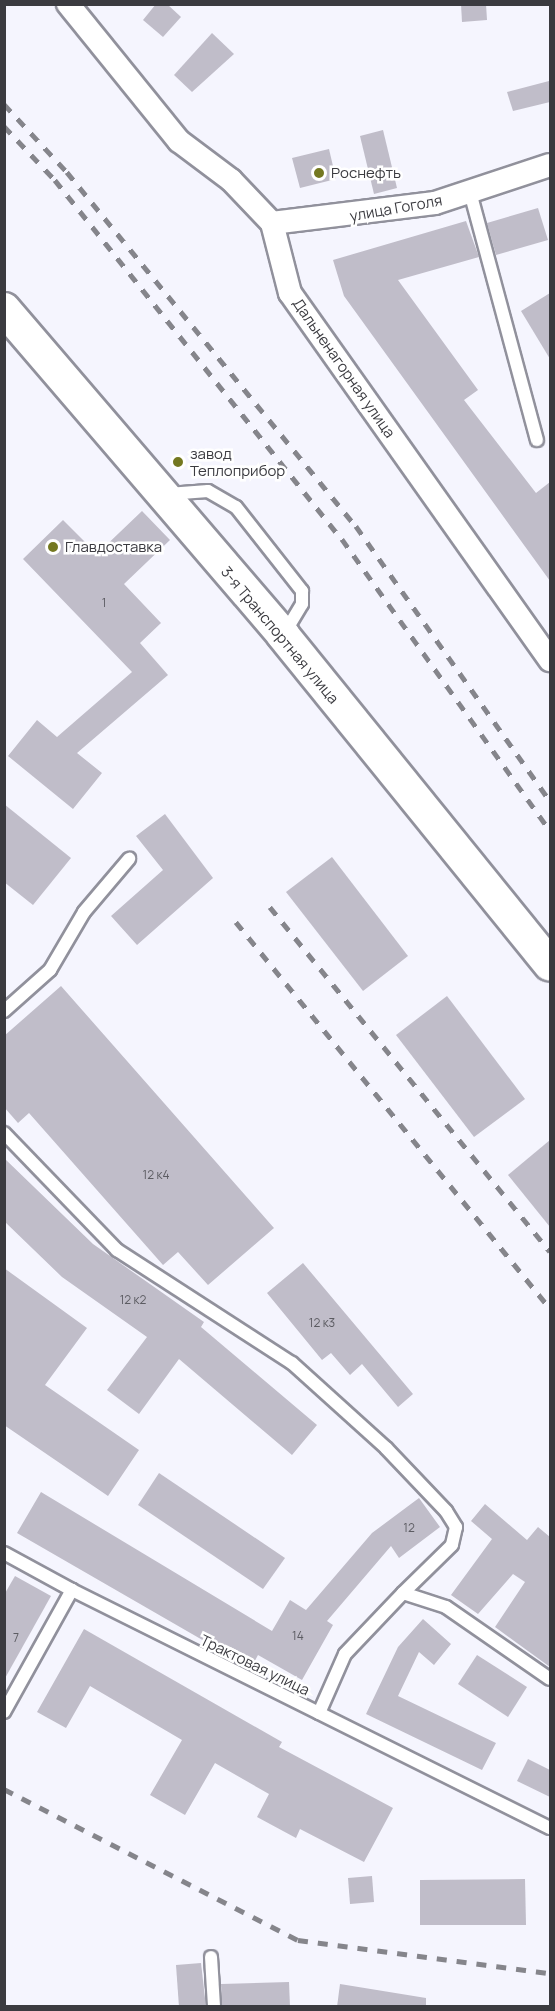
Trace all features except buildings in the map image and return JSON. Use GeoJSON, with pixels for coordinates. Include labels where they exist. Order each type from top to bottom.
{"type":"FeatureCollection","features":[{"type":"Feature","properties":{"kind":"street","name":"Дальненагорная улица"},"geometry":{"type":"LineString","coordinates":[[68,4],[179,141],[231,180],[272,223],[290,293],[550,660]]}},
{"type":"Feature","properties":{"kind":"street","name":"улица Гоголя"},"geometry":{"type":"LineString","coordinates":[[272,223],[435,203],[550,165]]}},
{"type":"Feature","properties":{"kind":"street","name":"3-я Транспортная улица"},"geometry":{"type":"LineString","coordinates":[[4,309],[160,495],[283,636],[550,965]]}},
{"type":"Feature","properties":{"kind":"lane"},"geometry":{"type":"LineString","coordinates":[[470,192],[537,440]]}},
{"type":"Feature","properties":{"kind":"lane"},"geometry":{"type":"LineString","coordinates":[[160,495],[208,490],[236,507],[302,591],[302,604],[283,636]]}},
{"type":"Feature","properties":{"kind":"lane"},"geometry":{"type":"LineString","coordinates":[[4,1011],[50,970],[84,912],[129,859]]}},
{"type":"Feature","properties":{"kind":"lane"},"geometry":{"type":"LineString","coordinates":[[4,1132],[117,1251],[292,1363],[387,1448],[446,1511],[456,1527],[452,1545],[345,1654],[319,1713]]}},
{"type":"Feature","properties":{"kind":"lane","name":"Трактовая улица"},"geometry":{"type":"LineString","coordinates":[[4,1553],[72,1590],[550,1828]]}},
{"type":"Feature","properties":{"kind":"lane"},"geometry":{"type":"LineString","coordinates":[[4,1712],[72,1590]]}},
{"type":"Feature","properties":{"kind":"lane"},"geometry":{"type":"LineString","coordinates":[[403,1593],[446,1607],[550,1679]]}},
{"type":"Feature","properties":{"kind":"lane"},"geometry":{"type":"LineString","coordinates":[[211,1957],[214,2007]]}},
{"type":"Feature","properties":{"kind":"railway"},"geometry":{"type":"LineString","coordinates":[[4,104],[67,172],[356,526],[550,801]]}},
{"type":"Feature","properties":{"kind":"railway"},"geometry":{"type":"LineString","coordinates":[[4,126],[55,180],[342,539],[550,831]]}},
{"type":"Feature","properties":{"kind":"railway"},"geometry":{"type":"LineString","coordinates":[[270,907],[550,1252]]}},
{"type":"Feature","properties":{"kind":"railway"},"geometry":{"type":"LineString","coordinates":[[236,922],[550,1309]]}},
{"type":"Feature","properties":{"kind":"railway"},"geometry":{"type":"LineString","coordinates":[[4,1789],[298,1940],[550,1973]]}},
{"type":"Feature","properties":{"kind":"place","name":"Роснефть"},"geometry":{"type":"Point","coordinates":[319,173]}},
{"type":"Feature","properties":{"kind":"place","name":"завод Теплоприбор"},"geometry":{"type":"Point","coordinates":[178,462]}},
{"type":"Feature","properties":{"kind":"place","name":"Главдоставка"},"geometry":{"type":"Point","coordinates":[53,547]}}]}
